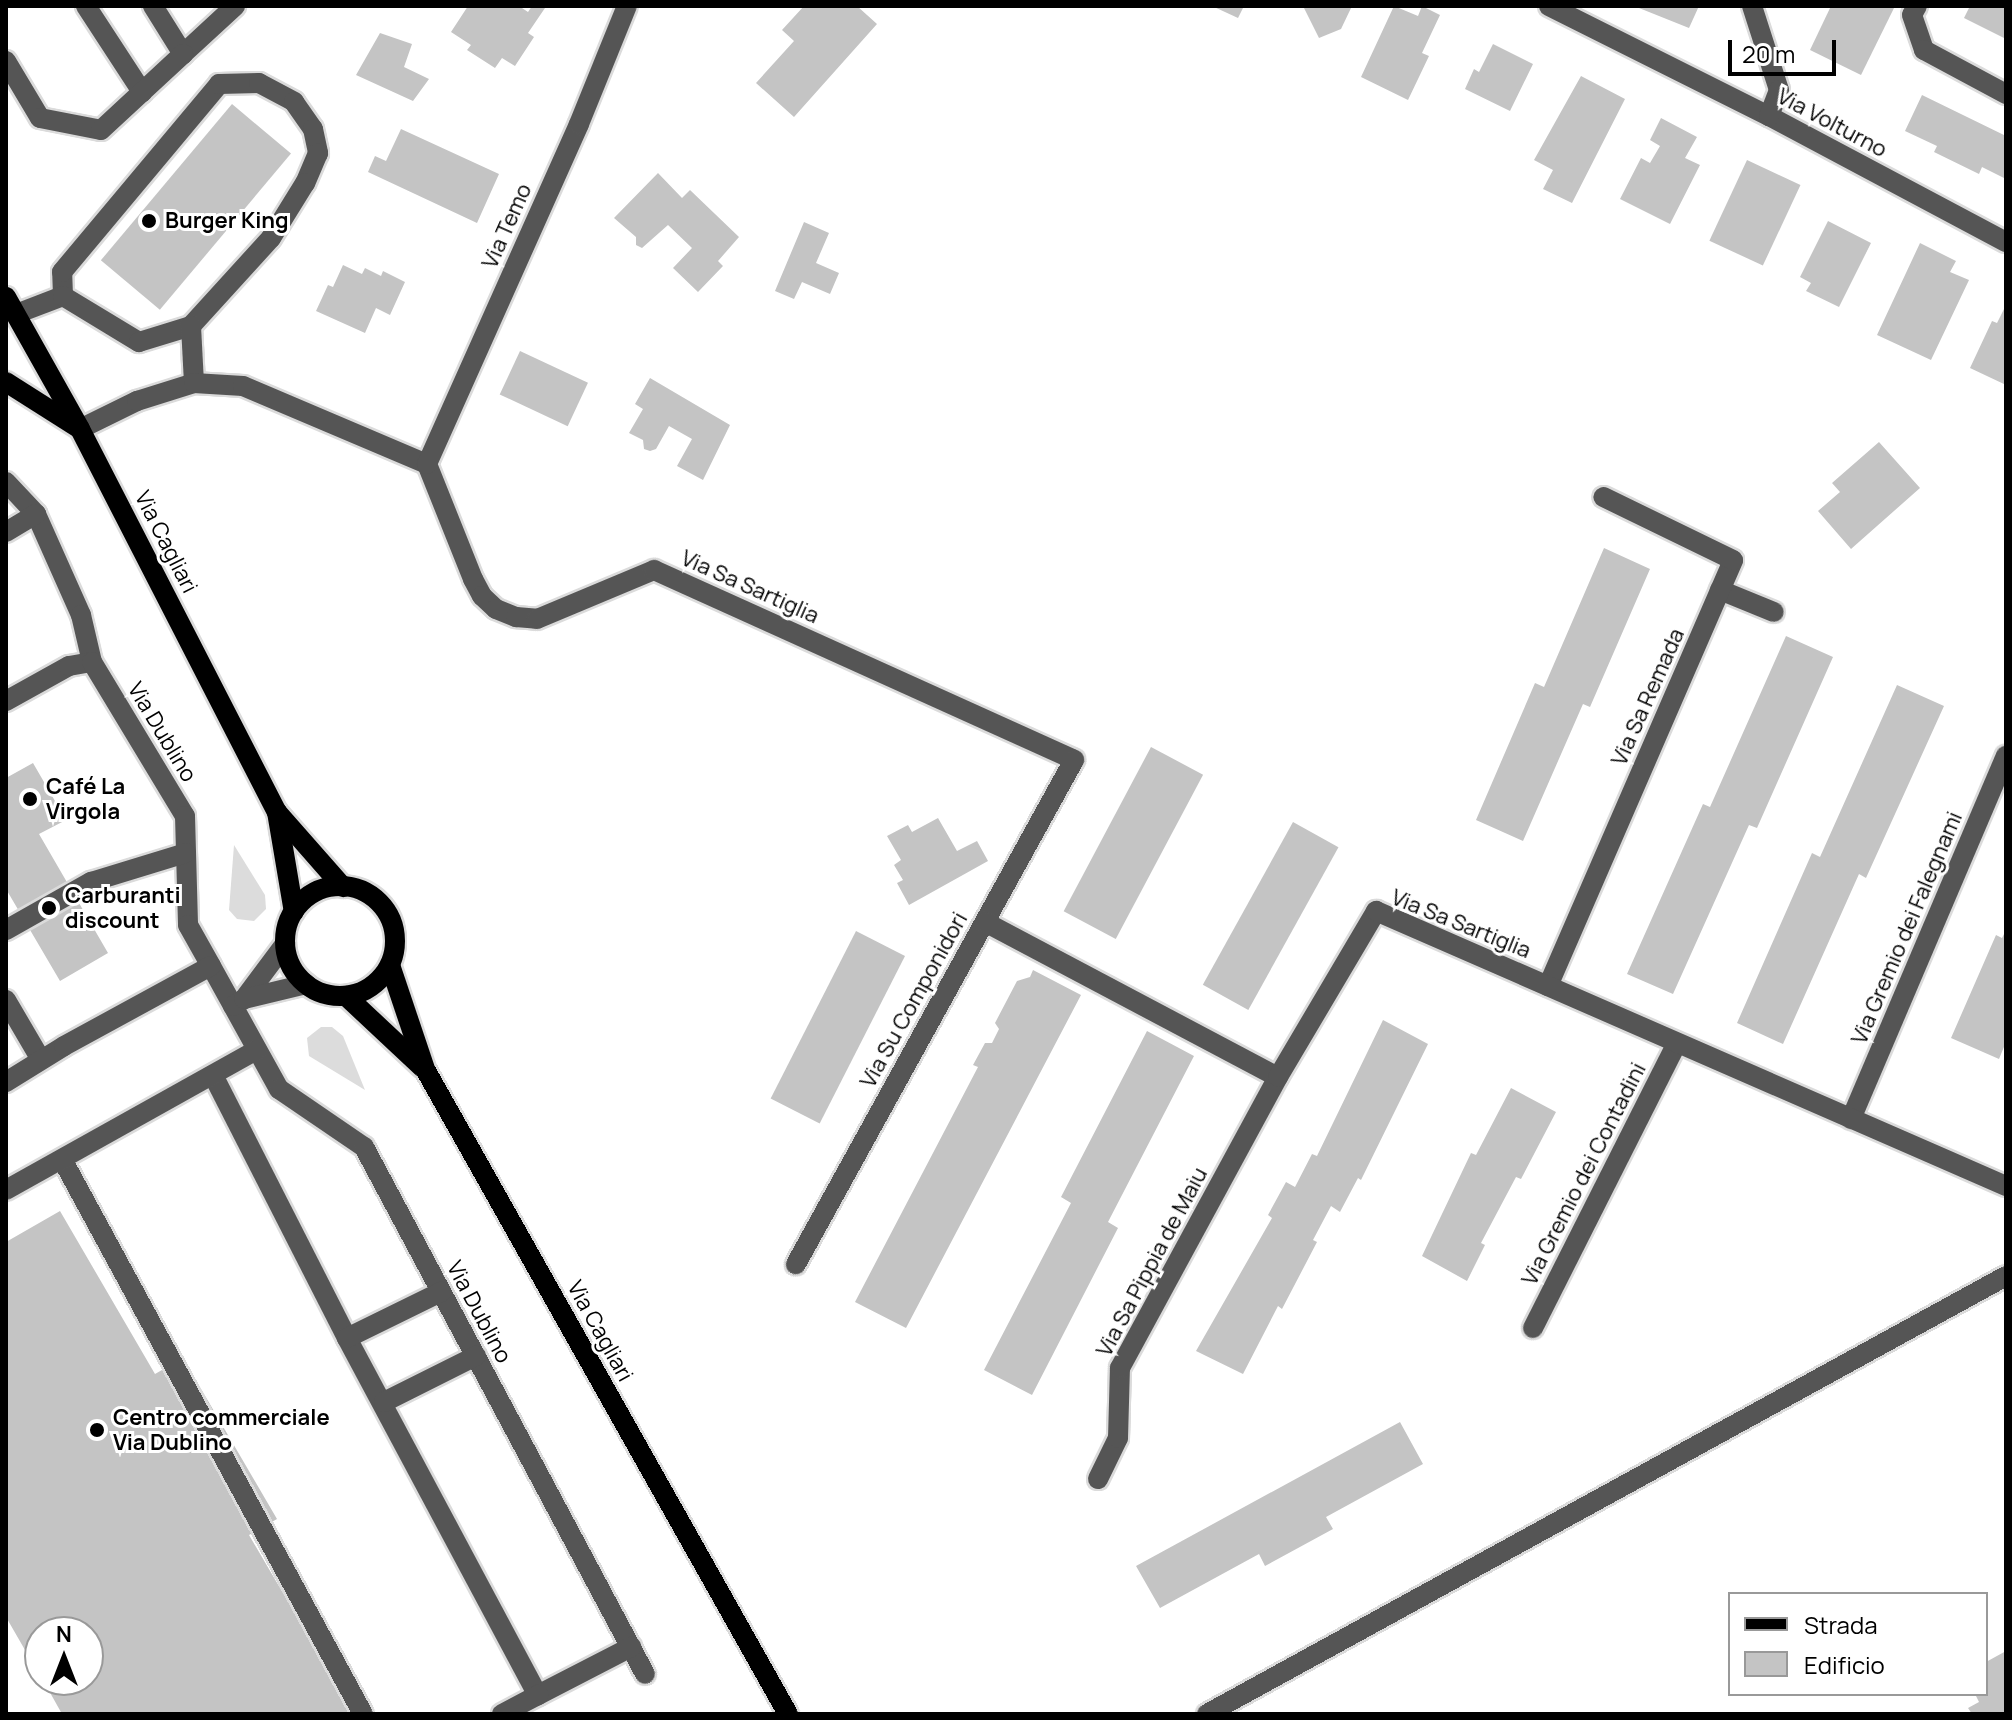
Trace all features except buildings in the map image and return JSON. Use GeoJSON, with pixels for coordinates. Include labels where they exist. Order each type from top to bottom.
{"type":"FeatureCollection","features":[{"type":"Feature","properties":{"kind":"main road","name":"Via Cagliari"},"geometry":{"type":"LineString","coordinates":[[11,306],[80,429],[277,812],[343,887],[368,894],[388,913],[395,939],[390,965],[425,1069],[788,1714]]}},
{"type":"Feature","properties":{"kind":"main road"},"geometry":{"type":"LineString","coordinates":[[6,382],[80,429]]}},
{"type":"Feature","properties":{"kind":"main road","name":"Via Cagliari"},"geometry":{"type":"LineString","coordinates":[[277,812],[294,912],[285,944]]}},
{"type":"Feature","properties":{"kind":"main road"},"geometry":{"type":"LineString","coordinates":[[294,912],[320,890],[343,887]]}},
{"type":"Feature","properties":{"kind":"main road"},"geometry":{"type":"LineString","coordinates":[[285,944],[291,966],[306,984]]}},
{"type":"Feature","properties":{"kind":"main road"},"geometry":{"type":"LineString","coordinates":[[346,996],[372,986],[390,965]]}},
{"type":"Feature","properties":{"kind":"main road","name":"Via Cagliari"},"geometry":{"type":"LineString","coordinates":[[306,984],[325,994],[346,996],[425,1069]]}},
{"type":"Feature","properties":{"kind":"street"},"geometry":{"type":"LineString","coordinates":[[86,6],[142,92]]}},
{"type":"Feature","properties":{"kind":"street"},"geometry":{"type":"LineString","coordinates":[[153,6],[183,54]]}},
{"type":"Feature","properties":{"kind":"street"},"geometry":{"type":"LineString","coordinates":[[6,61],[40,118],[101,130],[235,6]]}},
{"type":"Feature","properties":{"kind":"street","name":"Via Temo"},"geometry":{"type":"LineString","coordinates":[[427,464],[579,124],[627,6]]}},
{"type":"Feature","properties":{"kind":"street","name":"Via Volturno"},"geometry":{"type":"LineString","coordinates":[[1549,6],[1769,116],[2006,242]]}},
{"type":"Feature","properties":{"kind":"street"},"geometry":{"type":"LineString","coordinates":[[1752,6],[1779,90],[1769,116]]}},
{"type":"Feature","properties":{"kind":"street"},"geometry":{"type":"LineString","coordinates":[[1917,6],[1912,15],[1924,50],[2006,94]]}},
{"type":"Feature","properties":{"kind":"street"},"geometry":{"type":"LineString","coordinates":[[11,306],[63,296],[139,342],[191,326],[271,238],[305,183],[318,153],[313,129],[294,102],[259,83],[219,84],[62,272],[63,296]]}},
{"type":"Feature","properties":{"kind":"street"},"geometry":{"type":"LineString","coordinates":[[191,326],[194,383]]}},
{"type":"Feature","properties":{"kind":"street"},"geometry":{"type":"LineString","coordinates":[[80,429],[137,401],[194,383],[243,386],[427,464]]}},
{"type":"Feature","properties":{"kind":"street","name":"Via Sa Sartiglia"},"geometry":{"type":"LineString","coordinates":[[427,464],[473,579],[482,596],[496,609],[516,617],[537,619],[654,570],[1074,760]]}},
{"type":"Feature","properties":{"kind":"street","name":"Via Dublino"},"geometry":{"type":"LineString","coordinates":[[6,482],[36,514],[81,615],[92,662],[185,816],[188,925],[211,966],[238,1002],[257,1050],[279,1089],[364,1147],[645,1674]]}},
{"type":"Feature","properties":{"kind":"street","name":"Via Sa Remada"},"geometry":{"type":"LineString","coordinates":[[1548,986],[1733,560],[1603,497]]}},
{"type":"Feature","properties":{"kind":"street"},"geometry":{"type":"LineString","coordinates":[[6,532],[36,514]]}},
{"type":"Feature","properties":{"kind":"street"},"geometry":{"type":"LineString","coordinates":[[1720,590],[1774,612]]}},
{"type":"Feature","properties":{"kind":"street"},"geometry":{"type":"LineString","coordinates":[[6,701],[69,666],[92,662]]}},
{"type":"Feature","properties":{"kind":"street","name":"Via Gremio dei Falegnami"},"geometry":{"type":"LineString","coordinates":[[1851,1119],[2006,756]]}},
{"type":"Feature","properties":{"kind":"street","name":"Via Su Componidori"},"geometry":{"type":"LineString","coordinates":[[796,1264],[1074,760]]}},
{"type":"Feature","properties":{"kind":"street"},"geometry":{"type":"LineString","coordinates":[[6,930],[91,882],[186,853]]}},
{"type":"Feature","properties":{"kind":"street","name":"Via Sa Sartiglia"},"geometry":{"type":"LineString","coordinates":[[1278,1077],[1376,911],[2006,1186]]}},
{"type":"Feature","properties":{"kind":"street"},"geometry":{"type":"LineString","coordinates":[[985,922],[1278,1077]]}},
{"type":"Feature","properties":{"kind":"street"},"geometry":{"type":"LineString","coordinates":[[238,1002],[285,944]]}},
{"type":"Feature","properties":{"kind":"street"},"geometry":{"type":"LineString","coordinates":[[6,1082],[211,966]]}},
{"type":"Feature","properties":{"kind":"street"},"geometry":{"type":"LineString","coordinates":[[238,1002],[306,984]]}},
{"type":"Feature","properties":{"kind":"street"},"geometry":{"type":"LineString","coordinates":[[6,1000],[41,1060]]}},
{"type":"Feature","properties":{"kind":"street","name":"Via Gremio dei Contadini"},"geometry":{"type":"LineString","coordinates":[[1533,1328],[1677,1043]]}},
{"type":"Feature","properties":{"kind":"street"},"geometry":{"type":"LineString","coordinates":[[6,1190],[257,1050]]}},
{"type":"Feature","properties":{"kind":"street"},"geometry":{"type":"LineString","coordinates":[[213,1075],[347,1338],[384,1402],[538,1695]]}},
{"type":"Feature","properties":{"kind":"street","name":"Via Sa Pippia de Maiu"},"geometry":{"type":"LineString","coordinates":[[1098,1479],[1118,1438],[1120,1368],[1278,1077]]}},
{"type":"Feature","properties":{"kind":"street"},"geometry":{"type":"LineString","coordinates":[[62,1159],[363,1714]]}},
{"type":"Feature","properties":{"kind":"street"},"geometry":{"type":"LineString","coordinates":[[1207,1714],[2006,1276]]}},
{"type":"Feature","properties":{"kind":"street"},"geometry":{"type":"LineString","coordinates":[[347,1338],[441,1292]]}},
{"type":"Feature","properties":{"kind":"street"},"geometry":{"type":"LineString","coordinates":[[384,1402],[476,1356]]}},
{"type":"Feature","properties":{"kind":"street"},"geometry":{"type":"LineString","coordinates":[[502,1714],[631,1647]]}},
{"type":"Feature","properties":{"kind":"shaded area"},"geometry":{"type":"Polygon","coordinates":[[[234,845],[265,895],[266,909],[254,921],[237,919],[229,910],[234,845]]]}},
{"type":"Feature","properties":{"kind":"shaded area"},"geometry":{"type":"Polygon","coordinates":[[[321,1027],[332,1027],[343,1036],[365,1090],[309,1056],[307,1038],[321,1027]]]}},
{"type":"Feature","properties":{"kind":"place","name":"Burger King"},"geometry":{"type":"Point","coordinates":[149,221]}},
{"type":"Feature","properties":{"kind":"place","name":"Café La Virgola"},"geometry":{"type":"Point","coordinates":[30,799]}},
{"type":"Feature","properties":{"kind":"place","name":"Carburanti discount"},"geometry":{"type":"Point","coordinates":[49,908]}},
{"type":"Feature","properties":{"kind":"place","name":"Centro commerciale Via Dublino"},"geometry":{"type":"Point","coordinates":[97,1430]}}]}
